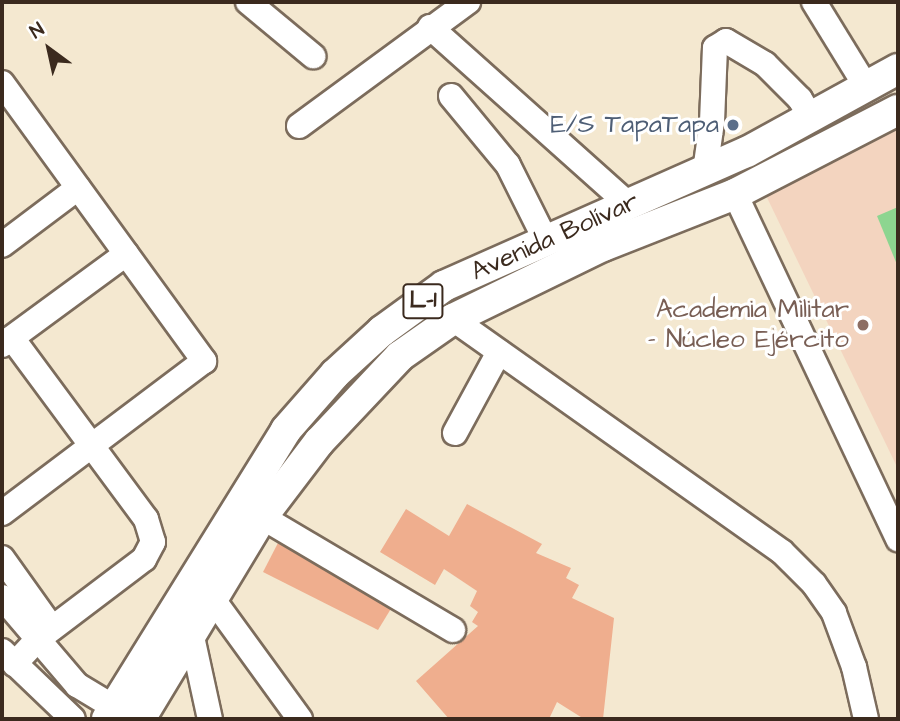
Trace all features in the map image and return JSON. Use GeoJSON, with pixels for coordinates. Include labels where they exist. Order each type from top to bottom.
{"type":"FeatureCollection","features":[{"type":"Feature","properties":{"kind":"main road","name":"Avenida Bolívar"},"geometry":{"type":"LineString","coordinates":[[123,717],[237,503],[286,430],[335,374],[382,331],[444,286],[705,170],[811,118],[898,69]]}},
{"type":"Feature","properties":{"kind":"main road","name":"Avenida Bolívar"},"geometry":{"type":"LineString","coordinates":[[123,717],[183,644],[262,517],[319,442],[400,356],[453,319],[603,246],[735,194],[898,110]]}},
{"type":"Feature","properties":{"kind":"main road","name":"L-1"},"geometry":{"type":"LineString","coordinates":[[163,719],[183,644]]}},
{"type":"Feature","properties":{"kind":"street"},"geometry":{"type":"LineString","coordinates":[[248,2],[313,56]]}},
{"type":"Feature","properties":{"kind":"street"},"geometry":{"type":"LineString","coordinates":[[299,126],[430,27],[468,2]]}},
{"type":"Feature","properties":{"kind":"street"},"geometry":{"type":"LineString","coordinates":[[814,2],[867,88]]}},
{"type":"Feature","properties":{"kind":"street"},"geometry":{"type":"LineString","coordinates":[[430,27],[628,204]]}},
{"type":"Feature","properties":{"kind":"street"},"geometry":{"type":"LineString","coordinates":[[705,170],[712,122],[715,47],[726,41],[765,64],[800,99],[811,118]]}},
{"type":"Feature","properties":{"kind":"street"},"geometry":{"type":"LineString","coordinates":[[2,83],[204,361],[2,513]]}},
{"type":"Feature","properties":{"kind":"street"},"geometry":{"type":"LineString","coordinates":[[451,96],[508,165],[546,241]]}},
{"type":"Feature","properties":{"kind":"street"},"geometry":{"type":"LineString","coordinates":[[2,245],[78,188]]}},
{"type":"Feature","properties":{"kind":"street"},"geometry":{"type":"LineString","coordinates":[[735,194],[898,539]]}},
{"type":"Feature","properties":{"kind":"street"},"geometry":{"type":"LineString","coordinates":[[73,719],[8,657],[44,634],[144,559],[153,542],[146,519],[93,446],[7,342],[126,254]]}},
{"type":"Feature","properties":{"kind":"street"},"geometry":{"type":"LineString","coordinates":[[453,319],[782,552],[814,584],[834,613],[854,667],[866,719]]}},
{"type":"Feature","properties":{"kind":"street"},"geometry":{"type":"LineString","coordinates":[[455,433],[499,352]]}},
{"type":"Feature","properties":{"kind":"street"},"geometry":{"type":"LineString","coordinates":[[262,517],[453,630]]}},
{"type":"Feature","properties":{"kind":"street"},"geometry":{"type":"LineString","coordinates":[[2,558],[44,634],[78,685],[123,717]]}},
{"type":"Feature","properties":{"kind":"street"},"geometry":{"type":"LineString","coordinates":[[2,597],[44,634]]}},
{"type":"Feature","properties":{"kind":"street"},"geometry":{"type":"LineString","coordinates":[[212,598],[300,719]]}},
{"type":"Feature","properties":{"kind":"street"},"geometry":{"type":"LineString","coordinates":[[183,644],[210,719]]}},
{"type":"Feature","properties":{"kind":"shaded area","name":"Academia Militar - Núcleo Ejército"},"geometry":{"type":"Polygon","coordinates":[[[898,100],[898,469],[759,181],[898,100]]]}},
{"type":"Feature","properties":{"kind":"green space"},"geometry":{"type":"Polygon","coordinates":[[[898,207],[898,267],[877,216],[898,207]]]}},
{"type":"Feature","properties":{"kind":"building"},"geometry":{"type":"Polygon","coordinates":[[[467,504],[542,544],[536,553],[571,568],[566,578],[579,585],[572,598],[614,618],[603,719],[584,719],[557,702],[549,719],[449,719],[416,681],[478,626],[472,622],[478,612],[470,606],[477,591],[444,569],[435,585],[380,552],[406,509],[449,536],[467,504]]]}},
{"type":"Feature","properties":{"kind":"building"},"geometry":{"type":"Polygon","coordinates":[[[279,541],[392,607],[378,630],[263,572],[279,541]]]}},
{"type":"Feature","properties":{"kind":"place","name":"E/S TapaTapa"},"geometry":{"type":"Point","coordinates":[733,125]}},
{"type":"Feature","properties":{"kind":"place","name":"Academia Militar - Núcleo Ejército"},"geometry":{"type":"Point","coordinates":[863,325]}}]}
